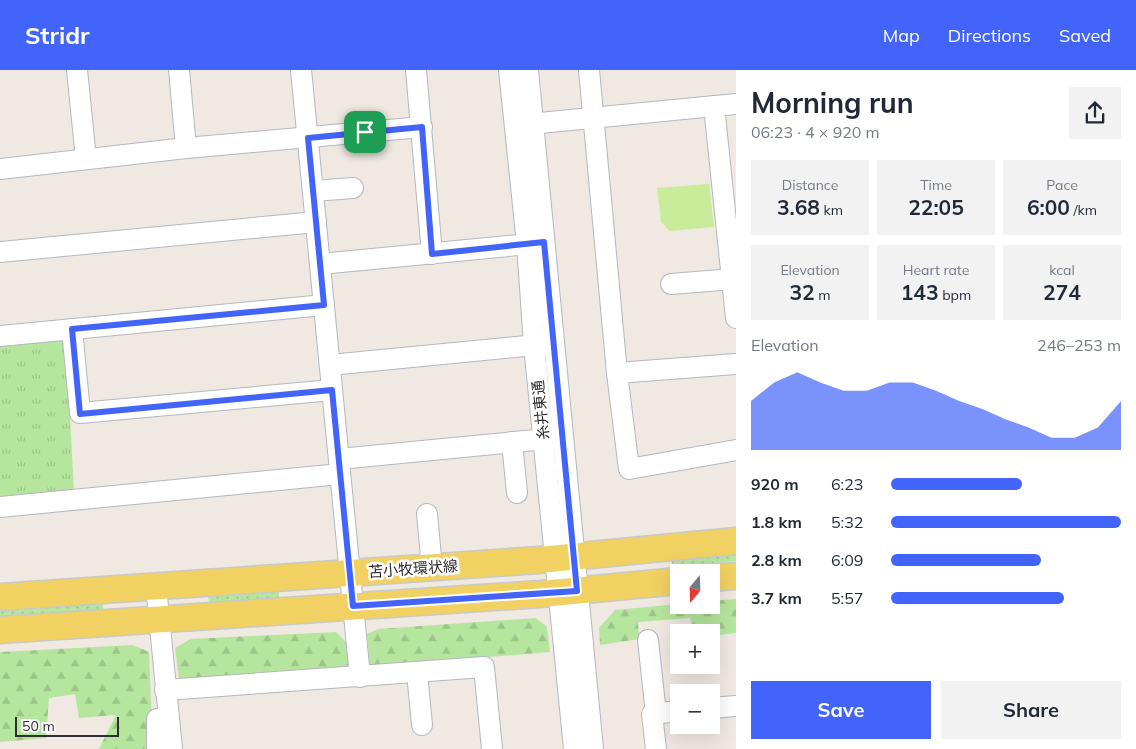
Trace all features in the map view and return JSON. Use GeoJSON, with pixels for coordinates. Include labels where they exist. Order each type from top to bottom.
{"type":"FeatureCollection","features":[{"type":"Feature","properties":{"kind":"main road","name":"苫小牧環状線"},"geometry":{"type":"LineString","coordinates":[[0,597],[566,558],[736,542]]}},
{"type":"Feature","properties":{"kind":"main road"},"geometry":{"type":"LineString","coordinates":[[720,577],[736,576]]}},
{"type":"Feature","properties":{"kind":"main road"},"geometry":{"type":"LineString","coordinates":[[0,630],[568,592],[670,582]]}},
{"type":"Feature","properties":{"kind":"street"},"geometry":{"type":"LineString","coordinates":[[77,70],[86,159]]}},
{"type":"Feature","properties":{"kind":"street"},"geometry":{"type":"LineString","coordinates":[[184,70],[186,148]]}},
{"type":"Feature","properties":{"kind":"street"},"geometry":{"type":"LineString","coordinates":[[301,70],[360,676]]}},
{"type":"Feature","properties":{"kind":"street"},"geometry":{"type":"LineString","coordinates":[[416,70],[432,254]]}},
{"type":"Feature","properties":{"kind":"street","name":"糸井東通"},"geometry":{"type":"LineString","coordinates":[[509,70],[524,125]]}},
{"type":"Feature","properties":{"kind":"street","name":"糸井東通"},"geometry":{"type":"LineString","coordinates":[[528,70],[524,125],[543,344],[566,558],[574,749]]}},
{"type":"Feature","properties":{"kind":"street"},"geometry":{"type":"LineString","coordinates":[[589,70],[617,372],[629,469],[736,450]]}},
{"type":"Feature","properties":{"kind":"street"},"geometry":{"type":"LineString","coordinates":[[524,125],[736,104]]}},
{"type":"Feature","properties":{"kind":"street"},"geometry":{"type":"LineString","coordinates":[[714,106],[730,196],[736,318]]}},
{"type":"Feature","properties":{"kind":"street"},"geometry":{"type":"LineString","coordinates":[[0,169],[186,148],[422,127]]}},
{"type":"Feature","properties":{"kind":"street"},"geometry":{"type":"LineString","coordinates":[[313,191],[353,188]]}},
{"type":"Feature","properties":{"kind":"street"},"geometry":{"type":"LineString","coordinates":[[0,252],[316,222]]}},
{"type":"Feature","properties":{"kind":"street"},"geometry":{"type":"LineString","coordinates":[[320,264],[535,243]]}},
{"type":"Feature","properties":{"kind":"street"},"geometry":{"type":"LineString","coordinates":[[671,284],[734,282]]}},
{"type":"Feature","properties":{"kind":"street"},"geometry":{"type":"LineString","coordinates":[[0,336],[324,305]]}},
{"type":"Feature","properties":{"kind":"street"},"geometry":{"type":"LineString","coordinates":[[72,329],[80,414],[332,390]]}},
{"type":"Feature","properties":{"kind":"street"},"geometry":{"type":"LineString","coordinates":[[330,365],[543,344]]}},
{"type":"Feature","properties":{"kind":"street"},"geometry":{"type":"LineString","coordinates":[[617,372],[736,364]]}},
{"type":"Feature","properties":{"kind":"street"},"geometry":{"type":"LineString","coordinates":[[0,507],[340,467],[512,442],[554,439]]}},
{"type":"Feature","properties":{"kind":"street"},"geometry":{"type":"LineString","coordinates":[[512,442],[517,492]]}},
{"type":"Feature","properties":{"kind":"street"},"geometry":{"type":"LineString","coordinates":[[427,514],[432,568]]}},
{"type":"Feature","properties":{"kind":"street"},"geometry":{"type":"LineString","coordinates":[[156,586],[172,749]]}},
{"type":"Feature","properties":{"kind":"street","name":"糸井東通"},"geometry":{"type":"LineString","coordinates":[[568,592],[592,749]]}},
{"type":"Feature","properties":{"kind":"street"},"geometry":{"type":"LineString","coordinates":[[648,640],[656,714]]}},
{"type":"Feature","properties":{"kind":"street"},"geometry":{"type":"LineString","coordinates":[[165,690],[484,667],[492,749]]}},
{"type":"Feature","properties":{"kind":"street"},"geometry":{"type":"LineString","coordinates":[[417,672],[422,726]]}},
{"type":"Feature","properties":{"kind":"street"},"geometry":{"type":"LineString","coordinates":[[720,707],[736,706]]}},
{"type":"Feature","properties":{"kind":"street"},"geometry":{"type":"LineString","coordinates":[[656,749],[652,714],[670,712]]}},
{"type":"Feature","properties":{"kind":"street"},"geometry":{"type":"LineString","coordinates":[[157,749],[157,719],[168,718]]}},
{"type":"Feature","properties":{"kind":"green space"},"geometry":{"type":"Polygon","coordinates":[[[709,184],[714,227],[670,231],[661,222],[657,188],[709,184]]]}},
{"type":"Feature","properties":{"kind":"green space"},"geometry":{"type":"Polygon","coordinates":[[[54,337],[66,344],[74,491],[0,499],[0,344],[54,337]]]}},
{"type":"Feature","properties":{"kind":"green space"},"geometry":{"type":"Polygon","coordinates":[[[736,554],[736,561],[704,564],[672,564],[672,560],[736,554]]]}},
{"type":"Feature","properties":{"kind":"green space"},"geometry":{"type":"Polygon","coordinates":[[[279,588],[279,598],[209,604],[208,594],[279,588]]]}},
{"type":"Feature","properties":{"kind":"green space"},"geometry":{"type":"Polygon","coordinates":[[[736,599],[736,633],[720,635],[720,624],[691,624],[690,618],[638,622],[639,639],[600,645],[599,628],[615,610],[670,605],[670,614],[720,614],[720,600],[736,599]]]}},
{"type":"Feature","properties":{"kind":"green space"},"geometry":{"type":"Polygon","coordinates":[[[103,601],[103,612],[0,619],[0,608],[103,601]]]}},
{"type":"Feature","properties":{"kind":"green space"},"geometry":{"type":"Polygon","coordinates":[[[536,618],[547,627],[550,652],[370,667],[367,634],[378,629],[536,618]]]}},
{"type":"Feature","properties":{"kind":"green space"},"geometry":{"type":"Polygon","coordinates":[[[336,632],[349,645],[351,666],[179,679],[175,648],[191,639],[336,632]]]}},
{"type":"Feature","properties":{"kind":"green space"},"geometry":{"type":"Polygon","coordinates":[[[133,645],[149,652],[153,749],[99,749],[116,715],[79,718],[75,694],[49,698],[46,738],[0,742],[0,652],[133,645]]]}},
{"type":"Feature","properties":{"kind":"route"},"geometry":{"type":"LineString","coordinates":[[422,127],[432,254],[544,242],[577,591],[353,606],[332,390],[80,414],[72,329],[324,305],[308,138],[365,132],[422,127]]}}]}
